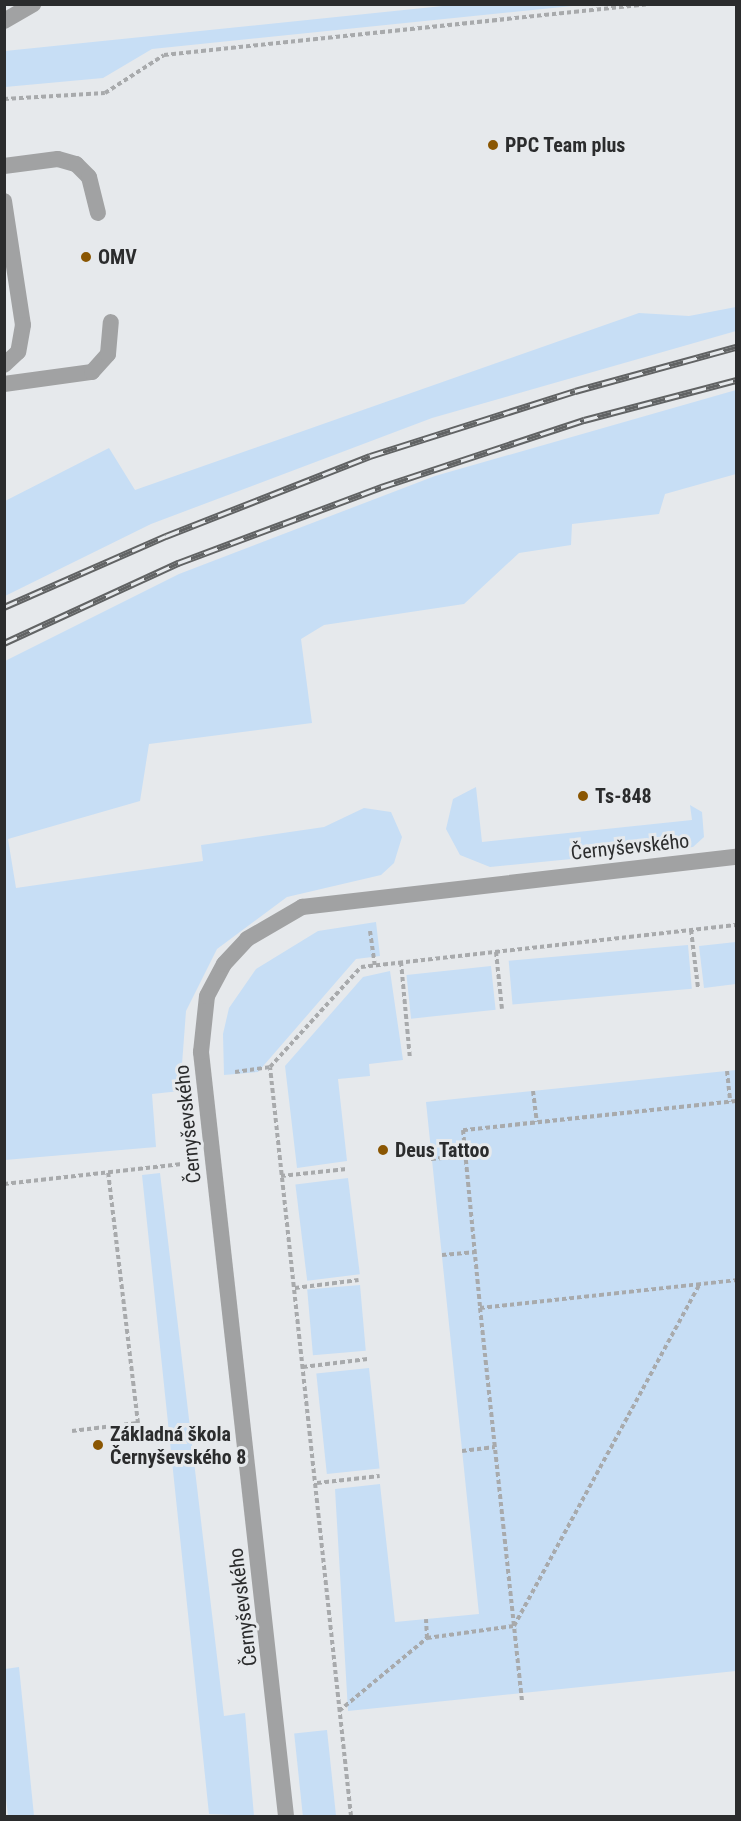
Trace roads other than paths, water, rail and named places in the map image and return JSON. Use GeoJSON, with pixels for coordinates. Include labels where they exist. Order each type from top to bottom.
{"type":"FeatureCollection","features":[{"type":"Feature","properties":{"kind":"street"},"geometry":{"type":"LineString","coordinates":[[4,21],[33,4]]}},
{"type":"Feature","properties":{"kind":"street"},"geometry":{"type":"LineString","coordinates":[[4,166],[58,159],[76,164],[89,177],[98,213]]}},
{"type":"Feature","properties":{"kind":"street"},"geometry":{"type":"LineString","coordinates":[[4,201],[23,325],[18,351],[4,365]]}},
{"type":"Feature","properties":{"kind":"street"},"geometry":{"type":"LineString","coordinates":[[4,384],[92,372],[108,354],[111,322]]}},
{"type":"Feature","properties":{"kind":"street","name":"Černyševského"},"geometry":{"type":"LineString","coordinates":[[286,1816],[201,1052],[207,996],[224,964],[273,920],[338,900],[736,857]]}},
{"type":"Feature","properties":{"kind":"railway"},"geometry":{"type":"LineString","coordinates":[[4,607],[166,536],[370,456],[575,391],[736,347]]}},
{"type":"Feature","properties":{"kind":"railway"},"geometry":{"type":"LineString","coordinates":[[4,643],[178,563],[381,487],[584,420],[736,380]]}},
{"type":"Feature","properties":{"kind":"place","name":"PPC Team plus"},"geometry":{"type":"Point","coordinates":[493,145]}},
{"type":"Feature","properties":{"kind":"place","name":"OMV"},"geometry":{"type":"Point","coordinates":[86,257]}},
{"type":"Feature","properties":{"kind":"place","name":"Ts-848"},"geometry":{"type":"Point","coordinates":[583,796]}},
{"type":"Feature","properties":{"kind":"place","name":"Deus Tattoo"},"geometry":{"type":"Point","coordinates":[383,1150]}},
{"type":"Feature","properties":{"kind":"place","name":"Základná škola Černyševského 8"},"geometry":{"type":"Point","coordinates":[98,1445]}}]}
